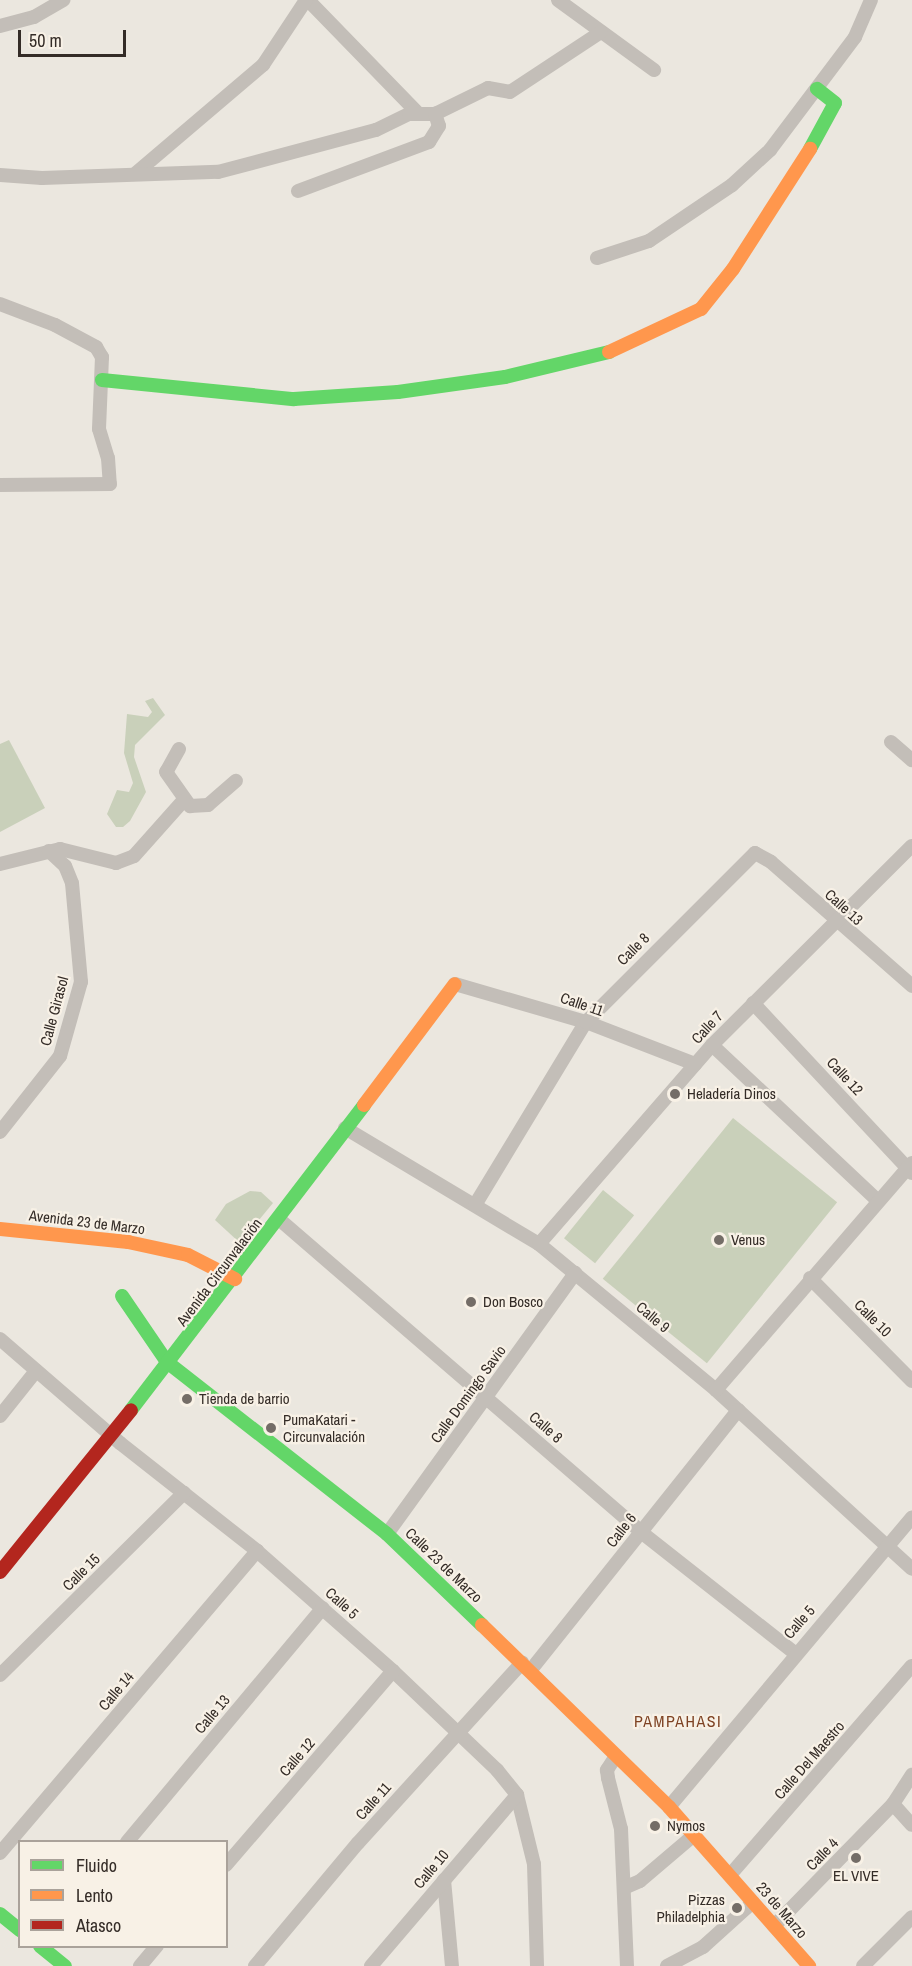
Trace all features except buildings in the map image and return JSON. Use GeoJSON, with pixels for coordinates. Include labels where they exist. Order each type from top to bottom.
{"type":"FeatureCollection","features":[{"type":"Feature","properties":{"kind":"street"},"geometry":{"type":"LineString","coordinates":[[0,26],[34,17],[63,0]]}},
{"type":"Feature","properties":{"kind":"street"},"geometry":{"type":"LineString","coordinates":[[136,173],[262,65],[307,0],[417,112]]}},
{"type":"Feature","properties":{"kind":"street"},"geometry":{"type":"LineString","coordinates":[[597,258],[649,241],[732,185],[770,150],[855,37],[871,0]]}},
{"type":"Feature","properties":{"kind":"street"},"geometry":{"type":"LineString","coordinates":[[566,2],[601,32],[654,70]]}},
{"type":"Feature","properties":{"kind":"street"},"geometry":{"type":"LineString","coordinates":[[0,175],[42,178],[218,172],[376,130],[417,112],[435,114],[488,88],[510,92],[601,32]]}},
{"type":"Feature","properties":{"kind":"street"},"geometry":{"type":"LineString","coordinates":[[102,380],[294,399],[398,392],[505,377],[595,358],[701,309],[733,269],[823,129],[835,103],[817,88]]}},
{"type":"Feature","properties":{"kind":"street"},"geometry":{"type":"LineString","coordinates":[[298,191],[429,142],[439,126],[435,114]]}},
{"type":"Feature","properties":{"kind":"street"},"geometry":{"type":"LineString","coordinates":[[0,304],[33,315],[96,347],[102,357],[99,429],[108,458],[110,484],[0,485]]}},
{"type":"Feature","properties":{"kind":"street"},"geometry":{"type":"LineString","coordinates":[[891,742],[912,760]]}},
{"type":"Feature","properties":{"kind":"street"},"geometry":{"type":"LineString","coordinates":[[179,750],[165,772],[183,801],[202,808],[236,781]]}},
{"type":"Feature","properties":{"kind":"street"},"geometry":{"type":"LineString","coordinates":[[0,864],[60,849],[100,862],[116,863],[134,856],[183,801]]}},
{"type":"Feature","properties":{"kind":"street","name":"Calle 7"},"geometry":{"type":"LineString","coordinates":[[539,1244],[712,1045],[912,846]]}},
{"type":"Feature","properties":{"kind":"street","name":"Calle Girasol"},"geometry":{"type":"LineString","coordinates":[[0,1132],[60,1056],[81,982],[72,883],[64,866],[49,851]]}},
{"type":"Feature","properties":{"kind":"street","name":"Calle 13"},"geometry":{"type":"LineString","coordinates":[[755,853],[771,862],[836,922],[912,986]]}},
{"type":"Feature","properties":{"kind":"street","name":"Calle 8"},"geometry":{"type":"LineString","coordinates":[[475,1205],[586,1022],[755,853]]}},
{"type":"Feature","properties":{"kind":"street","name":"Calle 11"},"geometry":{"type":"LineString","coordinates":[[455,984],[586,1022],[695,1064]]}},
{"type":"Feature","properties":{"kind":"street","name":"Avenida Circunvalación"},"geometry":{"type":"LineString","coordinates":[[0,1572],[235,1279],[345,1128],[455,984]]}},
{"type":"Feature","properties":{"kind":"street","name":"Calle 12"},"geometry":{"type":"LineString","coordinates":[[753,1003],[911,1168]]}},
{"type":"Feature","properties":{"kind":"street"},"geometry":{"type":"LineString","coordinates":[[712,1045],[878,1201]]}},
{"type":"Feature","properties":{"kind":"street","name":"Calle 9"},"geometry":{"type":"LineString","coordinates":[[345,1128],[539,1244],[716,1390],[912,1569]]}},
{"type":"Feature","properties":{"kind":"street"},"geometry":{"type":"LineString","coordinates":[[716,1390],[810,1278],[878,1201],[911,1168]]}},
{"type":"Feature","properties":{"kind":"street","name":"Calle 8"},"geometry":{"type":"LineString","coordinates":[[280,1220],[641,1532],[795,1653]]}},
{"type":"Feature","properties":{"kind":"street","name":"Avenida 23 de Marzo"},"geometry":{"type":"LineString","coordinates":[[0,1229],[128,1242],[197,1258],[235,1279]]}},
{"type":"Feature","properties":{"kind":"street","name":"Calle Domingo Savio"},"geometry":{"type":"LineString","coordinates":[[387,1534],[575,1273]]}},
{"type":"Feature","properties":{"kind":"street","name":"Calle 10"},"geometry":{"type":"LineString","coordinates":[[810,1278],[912,1381]]}},
{"type":"Feature","properties":{"kind":"street","name":"Calle 23 de Marzo"},"geometry":{"type":"LineString","coordinates":[[122,1296],[167,1362],[387,1534],[669,1807],[730,1875]]}},
{"type":"Feature","properties":{"kind":"street","name":"Calle 5"},"geometry":{"type":"LineString","coordinates":[[0,1339],[323,1608],[458,1730],[517,1795],[534,1864],[537,1966]]}},
{"type":"Feature","properties":{"kind":"street"},"geometry":{"type":"LineString","coordinates":[[0,1416],[36,1371]]}},
{"type":"Feature","properties":{"kind":"street","name":"Calle 6"},"geometry":{"type":"LineString","coordinates":[[526,1667],[641,1532],[738,1410]]}},
{"type":"Feature","properties":{"kind":"street","name":"Calle 15"},"geometry":{"type":"LineString","coordinates":[[0,1675],[184,1492]]}},
{"type":"Feature","properties":{"kind":"street","name":"Calle 5"},"geometry":{"type":"LineString","coordinates":[[669,1807],[795,1653],[912,1517]]}},
{"type":"Feature","properties":{"kind":"street","name":"Calle 14"},"geometry":{"type":"LineString","coordinates":[[0,1853],[257,1551]]}},
{"type":"Feature","properties":{"kind":"street","name":"Calle 13"},"geometry":{"type":"LineString","coordinates":[[129,1840],[323,1608]]}},
{"type":"Feature","properties":{"kind":"street","name":"Calle Del Maestro"},"geometry":{"type":"LineString","coordinates":[[730,1875],[912,1666]]}},
{"type":"Feature","properties":{"kind":"street","name":"Calle 11"},"geometry":{"type":"LineString","coordinates":[[255,1966],[458,1730],[526,1667]]}},
{"type":"Feature","properties":{"kind":"street","name":"Calle 12"},"geometry":{"type":"LineString","coordinates":[[228,1863],[393,1671]]}},
{"type":"Feature","properties":{"kind":"street"},"geometry":{"type":"LineString","coordinates":[[616,1756],[607,1770],[621,1829],[626,1887],[627,1966]]}},
{"type":"Feature","properties":{"kind":"street","name":"Calle 4"},"geometry":{"type":"LineString","coordinates":[[774,1926],[897,1808],[912,1775]]}},
{"type":"Feature","properties":{"kind":"street","name":"Calle 10"},"geometry":{"type":"LineString","coordinates":[[371,1966],[517,1795]]}},
{"type":"Feature","properties":{"kind":"street"},"geometry":{"type":"LineString","coordinates":[[912,1802],[897,1808],[912,1825]]}},
{"type":"Feature","properties":{"kind":"street"},"geometry":{"type":"LineString","coordinates":[[626,1887],[640,1881],[694,1835]]}},
{"type":"Feature","properties":{"kind":"street","name":"23 de Marzo"},"geometry":{"type":"LineString","coordinates":[[730,1875],[809,1966]]}},
{"type":"Feature","properties":{"kind":"street"},"geometry":{"type":"LineString","coordinates":[[444,1880],[452,1966]]}},
{"type":"Feature","properties":{"kind":"street"},"geometry":{"type":"LineString","coordinates":[[667,1966],[703,1947],[753,1902]]}},
{"type":"Feature","properties":{"kind":"street"},"geometry":{"type":"LineString","coordinates":[[0,1914],[18,1928]]}},
{"type":"Feature","properties":{"kind":"street"},"geometry":{"type":"LineString","coordinates":[[863,1966],[912,1917]]}},
{"type":"Feature","properties":{"kind":"street"},"geometry":{"type":"LineString","coordinates":[[41,1948],[65,1966]]}},
{"type":"Feature","properties":{"kind":"street"},"geometry":{"type":"LineString","coordinates":[[140,1966],[156,1948]]}},
{"type":"Feature","properties":{"kind":"green space"},"geometry":{"type":"Polygon","coordinates":[[[153,698],[165,715],[135,745],[134,757],[146,792],[130,821],[123,827],[116,827],[107,814],[117,790],[129,792],[133,783],[124,753],[127,714],[148,717],[152,712],[145,701],[153,698]]]}},
{"type":"Feature","properties":{"kind":"green space"},"geometry":{"type":"Polygon","coordinates":[[[9,740],[45,808],[0,832],[0,744],[9,740]]]}},
{"type":"Feature","properties":{"kind":"green space","name":"Venus"},"geometry":{"type":"Polygon","coordinates":[[[733,1118],[837,1202],[707,1363],[603,1279],[733,1118]]]}},
{"type":"Feature","properties":{"kind":"green space"},"geometry":{"type":"Polygon","coordinates":[[[603,1190],[634,1215],[595,1263],[564,1238],[603,1190]]]}},
{"type":"Feature","properties":{"kind":"green space"},"geometry":{"type":"Polygon","coordinates":[[[250,1191],[261,1192],[273,1203],[240,1243],[215,1220],[226,1204],[250,1191]]]}},
{"type":"Feature","properties":{"kind":"traffic: fast"},"geometry":{"type":"LineString","coordinates":[[810,149],[835,103],[817,89]]}},
{"type":"Feature","properties":{"kind":"traffic: fast"},"geometry":{"type":"LineString","coordinates":[[102,380],[294,399],[398,392],[505,377],[609,352]]}},
{"type":"Feature","properties":{"kind":"traffic: fast"},"geometry":{"type":"LineString","coordinates":[[131,1410],[364,1105]]}},
{"type":"Feature","properties":{"kind":"traffic: fast"},"geometry":{"type":"LineString","coordinates":[[122,1296],[167,1362],[387,1534],[482,1625]]}},
{"type":"Feature","properties":{"kind":"traffic: fast"},"geometry":{"type":"LineString","coordinates":[[0,1914],[18,1928]]}},
{"type":"Feature","properties":{"kind":"traffic: fast"},"geometry":{"type":"LineString","coordinates":[[42,1948],[65,1966]]}},
{"type":"Feature","properties":{"kind":"traffic: slow"},"geometry":{"type":"LineString","coordinates":[[609,352],[701,309],[733,269],[810,149]]}},
{"type":"Feature","properties":{"kind":"traffic: slow"},"geometry":{"type":"LineString","coordinates":[[364,1105],[455,984]]}},
{"type":"Feature","properties":{"kind":"traffic: slow"},"geometry":{"type":"LineString","coordinates":[[0,1229],[128,1242],[188,1255],[235,1279]]}},
{"type":"Feature","properties":{"kind":"traffic: slow"},"geometry":{"type":"LineString","coordinates":[[482,1625],[669,1807],[809,1966]]}},
{"type":"Feature","properties":{"kind":"traffic: jam"},"geometry":{"type":"LineString","coordinates":[[0,1572],[131,1410]]}},
{"type":"Feature","properties":{"kind":"place","name":"Heladería Dinos"},"geometry":{"type":"Point","coordinates":[675,1094]}},
{"type":"Feature","properties":{"kind":"place","name":"Venus"},"geometry":{"type":"Point","coordinates":[719,1240]}},
{"type":"Feature","properties":{"kind":"place","name":"Don Bosco"},"geometry":{"type":"Point","coordinates":[471,1302]}},
{"type":"Feature","properties":{"kind":"place","name":"Tienda de barrio"},"geometry":{"type":"Point","coordinates":[187,1399]}},
{"type":"Feature","properties":{"kind":"place","name":"PumaKatari - Circunvalación"},"geometry":{"type":"Point","coordinates":[271,1428]}},
{"type":"Feature","properties":{"kind":"place","name":"Nymos"},"geometry":{"type":"Point","coordinates":[655,1826]}},
{"type":"Feature","properties":{"kind":"place","name":"EL VIVE"},"geometry":{"type":"Point","coordinates":[856,1858]}},
{"type":"Feature","properties":{"kind":"place","name":"Pizzas Philadelphia"},"geometry":{"type":"Point","coordinates":[737,1908]}},
{"type":"Feature","properties":{"kind":"district","name":"PAMPAHASI"},"geometry":{"type":"Point","coordinates":[678,1721]}}]}
